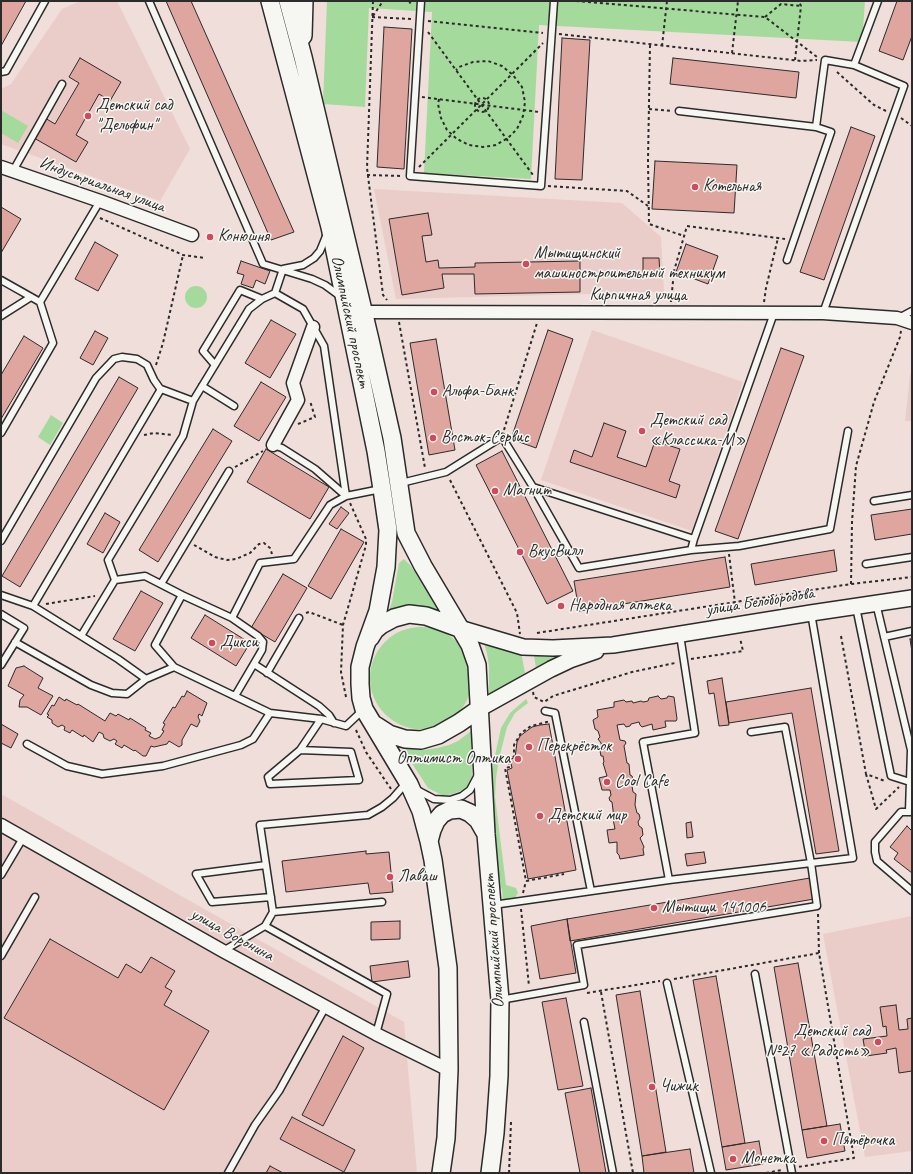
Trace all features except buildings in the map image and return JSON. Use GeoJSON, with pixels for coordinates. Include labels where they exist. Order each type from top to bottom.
{"type":"FeatureCollection","features":[{"type":"Feature","properties":{"kind":"main road"},"geometry":{"type":"LineString","coordinates":[[259,1],[277,30]]}},
{"type":"Feature","properties":{"kind":"main road","name":"Олимпийский проспект"},"geometry":{"type":"LineString","coordinates":[[270,1],[330,227],[376,451],[388,530],[386,567],[378,611],[365,647],[360,667],[361,698],[364,709],[409,782],[421,811],[430,841],[448,968],[449,1070],[446,1138],[441,1173]]}},
{"type":"Feature","properties":{"kind":"main road","name":"Олимпийский проспект"},"geometry":{"type":"LineString","coordinates":[[288,1],[303,57],[364,312],[392,438],[406,533],[423,566],[470,645],[477,665],[481,764],[500,1000],[499,1076],[495,1133],[490,1173]]}},
{"type":"Feature","properties":{"kind":"main road"},"geometry":{"type":"LineString","coordinates":[[303,57],[304,1]]}},
{"type":"Feature","properties":{"kind":"main road","name":"Олимпийский проспект"},"geometry":{"type":"LineString","coordinates":[[365,647],[375,630],[381,625],[394,618],[409,614],[426,616],[459,628]]}},
{"type":"Feature","properties":{"kind":"main road","name":"Олимпийский проспект"},"geometry":{"type":"LineString","coordinates":[[373,724],[389,734],[405,739],[421,740],[438,735],[459,724],[479,709]]}},
{"type":"Feature","properties":{"kind":"main road"},"geometry":{"type":"LineString","coordinates":[[430,841],[432,830],[436,821],[442,814],[450,810],[461,809],[470,813],[478,820],[486,834]]}},
{"type":"Feature","properties":{"kind":"street","name":"Индустриальная улица"},"geometry":{"type":"LineString","coordinates":[[7,169],[192,235]]}},
{"type":"Feature","properties":{"kind":"street","name":"Кирпичная улица"},"geometry":{"type":"LineString","coordinates":[[364,312],[823,313],[904,320]]}},
{"type":"Feature","properties":{"kind":"street"},"geometry":{"type":"LineString","coordinates":[[273,444],[298,400],[293,383],[313,327]]}},
{"type":"Feature","properties":{"kind":"street","name":"улица Белобородова"},"geometry":{"type":"LineString","coordinates":[[613,645],[680,635],[738,624],[912,598]]}},
{"type":"Feature","properties":{"kind":"street"},"geometry":{"type":"LineString","coordinates":[[459,628],[523,647],[553,648],[613,645]]}},
{"type":"Feature","properties":{"kind":"street"},"geometry":{"type":"LineString","coordinates":[[479,709],[570,660],[613,645]]}},
{"type":"Feature","properties":{"kind":"street","name":"улица Воронина"},"geometry":{"type":"LineString","coordinates":[[1,825],[376,1034],[449,1070]]}},
{"type":"Feature","properties":{"kind":"lane"},"geometry":{"type":"LineString","coordinates":[[1,72],[6,71],[45,1]]}},
{"type":"Feature","properties":{"kind":"lane"},"geometry":{"type":"LineString","coordinates":[[149,1],[263,264],[312,279],[325,285],[345,299]]}},
{"type":"Feature","properties":{"kind":"lane"},"geometry":{"type":"LineString","coordinates":[[421,1],[410,176],[541,186],[554,1]]}},
{"type":"Feature","properties":{"kind":"lane"},"geometry":{"type":"LineString","coordinates":[[854,65],[878,1]]}},
{"type":"Feature","properties":{"kind":"lane"},"geometry":{"type":"LineString","coordinates":[[816,127],[824,60],[854,65],[904,86],[823,313]]}},
{"type":"Feature","properties":{"kind":"lane"},"geometry":{"type":"LineString","coordinates":[[7,169],[62,84]]}},
{"type":"Feature","properties":{"kind":"lane"},"geometry":{"type":"LineString","coordinates":[[679,111],[816,127],[831,132],[787,260]]}},
{"type":"Feature","properties":{"kind":"lane"},"geometry":{"type":"LineString","coordinates":[[40,302],[100,201]]}},
{"type":"Feature","properties":{"kind":"lane"},"geometry":{"type":"LineString","coordinates":[[283,269],[303,265],[314,258],[320,251],[330,227]]}},
{"type":"Feature","properties":{"kind":"lane"},"geometry":{"type":"LineString","coordinates":[[115,580],[108,560],[183,436],[193,401],[249,309],[262,299],[275,293],[283,269]]}},
{"type":"Feature","properties":{"kind":"lane"},"geometry":{"type":"LineString","coordinates":[[1,280],[40,302],[53,343],[1,433]]}},
{"type":"Feature","properties":{"kind":"lane"},"geometry":{"type":"LineString","coordinates":[[215,365],[203,351],[240,290],[262,299]]}},
{"type":"Feature","properties":{"kind":"lane"},"geometry":{"type":"LineString","coordinates":[[275,293],[303,309],[324,346],[346,496]]}},
{"type":"Feature","properties":{"kind":"lane"},"geometry":{"type":"LineString","coordinates":[[1,316],[31,297]]}},
{"type":"Feature","properties":{"kind":"lane"},"geometry":{"type":"LineString","coordinates":[[904,320],[912,311]]}},
{"type":"Feature","properties":{"kind":"lane"},"geometry":{"type":"LineString","coordinates":[[691,550],[774,313]]}},
{"type":"Feature","properties":{"kind":"lane"},"geometry":{"type":"LineString","coordinates":[[1,541],[96,378],[114,359],[122,357],[137,359],[147,365],[154,380],[161,390],[193,401]]}},
{"type":"Feature","properties":{"kind":"lane"},"geometry":{"type":"LineString","coordinates":[[202,386],[234,406]]}},
{"type":"Feature","properties":{"kind":"lane"},"geometry":{"type":"LineString","coordinates":[[33,606],[161,390]]}},
{"type":"Feature","properties":{"kind":"lane"},"geometry":{"type":"LineString","coordinates":[[398,483],[446,472],[502,437],[533,487],[579,568],[691,550],[728,547],[830,529],[848,431]]}},
{"type":"Feature","properties":{"kind":"lane"},"geometry":{"type":"LineString","coordinates":[[273,444],[316,469],[346,496]]}},
{"type":"Feature","properties":{"kind":"lane"},"geometry":{"type":"LineString","coordinates":[[161,584],[229,471]]}},
{"type":"Feature","properties":{"kind":"lane"},"geometry":{"type":"LineString","coordinates":[[533,487],[694,539]]}},
{"type":"Feature","properties":{"kind":"lane"},"geometry":{"type":"LineString","coordinates":[[232,618],[260,563],[294,559],[330,505],[346,496],[382,489]]}},
{"type":"Feature","properties":{"kind":"lane"},"geometry":{"type":"LineString","coordinates":[[874,501],[912,495]]}},
{"type":"Feature","properties":{"kind":"lane"},"geometry":{"type":"LineString","coordinates":[[866,564],[912,557]]}},
{"type":"Feature","properties":{"kind":"lane"},"geometry":{"type":"LineString","coordinates":[[81,636],[115,580],[145,576],[232,618],[258,636],[263,642],[262,650],[235,696]]}},
{"type":"Feature","properties":{"kind":"lane"},"geometry":{"type":"LineString","coordinates":[[1,595],[33,606],[118,659],[146,679]]}},
{"type":"Feature","properties":{"kind":"lane"},"geometry":{"type":"LineString","coordinates":[[182,595],[155,644],[174,667],[270,713],[321,719],[346,726],[364,709]]}},
{"type":"Feature","properties":{"kind":"lane"},"geometry":{"type":"LineString","coordinates":[[876,603],[912,750],[910,812],[901,812],[875,842],[875,852],[877,861],[912,891]]}},
{"type":"Feature","properties":{"kind":"lane"},"geometry":{"type":"LineString","coordinates":[[856,606],[891,776],[910,782]]}},
{"type":"Feature","properties":{"kind":"lane"},"geometry":{"type":"LineString","coordinates":[[492,906],[669,880],[853,858],[811,613]]}},
{"type":"Feature","properties":{"kind":"lane"},"geometry":{"type":"LineString","coordinates":[[1,614],[24,628],[1,665]]}},
{"type":"Feature","properties":{"kind":"lane"},"geometry":{"type":"LineString","coordinates":[[267,673],[299,618]]}},
{"type":"Feature","properties":{"kind":"lane"},"geometry":{"type":"LineString","coordinates":[[884,637],[912,631]]}},
{"type":"Feature","properties":{"kind":"lane"},"geometry":{"type":"LineString","coordinates":[[669,880],[643,742],[695,733],[680,635]]}},
{"type":"Feature","properties":{"kind":"lane"},"geometry":{"type":"LineString","coordinates":[[15,642],[91,685],[112,693],[127,694],[146,679],[174,667]]}},
{"type":"Feature","properties":{"kind":"lane"},"geometry":{"type":"LineString","coordinates":[[254,664],[319,706],[329,715],[334,723]]}},
{"type":"Feature","properties":{"kind":"lane"},"geometry":{"type":"LineString","coordinates":[[545,711],[555,713],[591,891]]}},
{"type":"Feature","properties":{"kind":"lane"},"geometry":{"type":"LineString","coordinates":[[27,744],[67,766],[102,774],[110,773],[163,766],[241,745],[253,739],[270,713]]}},
{"type":"Feature","properties":{"kind":"lane"},"geometry":{"type":"LineString","coordinates":[[300,750],[351,752],[359,780],[270,784],[268,777],[300,750],[321,719]]}},
{"type":"Feature","properties":{"kind":"lane"},"geometry":{"type":"LineString","coordinates":[[500,1000],[584,984],[577,944],[817,906],[811,863],[785,727],[751,732]]}},
{"type":"Feature","properties":{"kind":"lane"},"geometry":{"type":"LineString","coordinates":[[223,950],[266,926],[273,912],[260,826],[368,815],[392,798],[409,782],[422,793],[434,799],[450,800],[462,796],[470,790],[481,764]]}},
{"type":"Feature","properties":{"kind":"lane"},"geometry":{"type":"LineString","coordinates":[[1,875],[23,838]]}},
{"type":"Feature","properties":{"kind":"lane"},"geometry":{"type":"LineString","coordinates":[[266,865],[196,874],[212,902],[271,897]]}},
{"type":"Feature","properties":{"kind":"lane"},"geometry":{"type":"LineString","coordinates":[[1,956],[35,897]]}},
{"type":"Feature","properties":{"kind":"lane"},"geometry":{"type":"LineString","coordinates":[[273,912],[382,902]]}},
{"type":"Feature","properties":{"kind":"lane"},"geometry":{"type":"LineString","coordinates":[[266,926],[387,994],[376,1034]]}},
{"type":"Feature","properties":{"kind":"lane"},"geometry":{"type":"LineString","coordinates":[[755,974],[792,1171]]}},
{"type":"Feature","properties":{"kind":"lane"},"geometry":{"type":"LineString","coordinates":[[667,982],[711,1173]]}},
{"type":"Feature","properties":{"kind":"lane"},"geometry":{"type":"LineString","coordinates":[[228,1173],[255,1124],[279,1090],[326,1006]]}},
{"type":"Feature","properties":{"kind":"lane"},"geometry":{"type":"LineString","coordinates":[[584,1022],[612,1173]]}},
{"type":"Feature","properties":{"kind":"path"},"geometry":{"type":"LineString","coordinates":[[373,1],[366,168],[383,295],[398,313],[427,477]]}},
{"type":"Feature","properties":{"kind":"path"},"geometry":{"type":"LineString","coordinates":[[372,17],[383,1]]}},
{"type":"Feature","properties":{"kind":"path"},"geometry":{"type":"LineString","coordinates":[[372,17],[420,20],[732,54],[795,60],[821,60],[765,17],[576,1]]}},
{"type":"Feature","properties":{"kind":"path"},"geometry":{"type":"LineString","coordinates":[[662,46],[667,1]]}},
{"type":"Feature","properties":{"kind":"path"},"geometry":{"type":"LineString","coordinates":[[732,54],[738,1]]}},
{"type":"Feature","properties":{"kind":"path"},"geometry":{"type":"LineString","coordinates":[[795,60],[801,6],[799,1]]}},
{"type":"Feature","properties":{"kind":"path"},"geometry":{"type":"LineString","coordinates":[[765,17],[781,4],[801,6]]}},
{"type":"Feature","properties":{"kind":"path"},"geometry":{"type":"LineString","coordinates":[[420,20],[541,186],[627,192],[648,206]]}},
{"type":"Feature","properties":{"kind":"path"},"geometry":{"type":"LineString","coordinates":[[367,175],[410,176],[552,34]]}},
{"type":"Feature","properties":{"kind":"path"},"geometry":{"type":"LineString","coordinates":[[650,44],[649,224],[684,236]]}},
{"type":"Feature","properties":{"kind":"path"},"geometry":{"type":"LineString","coordinates":[[824,60],[874,105],[894,114],[912,126]]}},
{"type":"Feature","properties":{"kind":"path"},"geometry":{"type":"LineString","coordinates":[[439,99],[438,104],[441,118],[447,130],[457,139],[469,146],[482,148],[496,145],[507,139],[517,129],[523,116],[525,102],[522,87],[512,74],[502,66],[488,61],[473,62],[459,67],[456,70]]}},
{"type":"Feature","properties":{"kind":"path"},"geometry":{"type":"LineString","coordinates":[[415,96],[546,113]]}},
{"type":"Feature","properties":{"kind":"path"},"geometry":{"type":"LineString","coordinates":[[478,99],[482,98],[486,100]]}},
{"type":"Feature","properties":{"kind":"path"},"geometry":{"type":"LineString","coordinates":[[478,99],[475,104],[476,109],[481,112],[486,110],[488,106],[486,100]]}},
{"type":"Feature","properties":{"kind":"path"},"geometry":{"type":"LineString","coordinates":[[649,108],[679,111]]}},
{"type":"Feature","properties":{"kind":"path"},"geometry":{"type":"LineString","coordinates":[[92,214],[183,255],[205,258]]}},
{"type":"Feature","properties":{"kind":"path"},"geometry":{"type":"LineString","coordinates":[[671,313],[674,271],[687,226],[794,240]]}},
{"type":"Feature","properties":{"kind":"path"},"geometry":{"type":"LineString","coordinates":[[766,288],[779,238]]}},
{"type":"Feature","properties":{"kind":"path"},"geometry":{"type":"LineString","coordinates":[[161,390],[154,370],[163,344],[183,255]]}},
{"type":"Feature","properties":{"kind":"path"},"geometry":{"type":"LineString","coordinates":[[502,437],[540,313]]}},
{"type":"Feature","properties":{"kind":"path"},"geometry":{"type":"LineString","coordinates":[[851,584],[852,522],[856,466],[874,402],[900,336],[904,320]]}},
{"type":"Feature","properties":{"kind":"path"},"geometry":{"type":"LineString","coordinates":[[132,437],[154,433],[183,436]]}},
{"type":"Feature","properties":{"kind":"path"},"geometry":{"type":"LineString","coordinates":[[446,472],[517,614],[521,636]]}},
{"type":"Feature","properties":{"kind":"path"},"geometry":{"type":"LineString","coordinates":[[187,541],[215,557],[227,560],[236,560],[250,553],[259,544],[264,543],[272,550],[273,561]]}},
{"type":"Feature","properties":{"kind":"path"},"geometry":{"type":"LineString","coordinates":[[532,680],[534,697],[544,702],[553,696],[632,672],[742,651],[728,547]]}},
{"type":"Feature","properties":{"kind":"path"},"geometry":{"type":"LineString","coordinates":[[536,634],[851,584],[912,577]]}},
{"type":"Feature","properties":{"kind":"path"},"geometry":{"type":"LineString","coordinates":[[33,606],[106,594]]}},
{"type":"Feature","properties":{"kind":"path"},"geometry":{"type":"LineString","coordinates":[[299,618],[303,613],[309,612],[343,625]]}},
{"type":"Feature","properties":{"kind":"path"},"geometry":{"type":"LineString","coordinates":[[841,636],[866,774],[876,809],[900,786]]}},
{"type":"Feature","properties":{"kind":"path"},"geometry":{"type":"LineString","coordinates":[[545,711],[547,722],[530,726],[521,733],[514,745],[514,757],[508,757],[510,767],[505,768],[526,881],[564,874]]}},
{"type":"Feature","properties":{"kind":"path"},"geometry":{"type":"LineString","coordinates":[[866,774],[886,782]]}},
{"type":"Feature","properties":{"kind":"path"},"geometry":{"type":"LineString","coordinates":[[893,784],[910,790]]}},
{"type":"Feature","properties":{"kind":"path"},"geometry":{"type":"LineString","coordinates":[[520,902],[530,994]]}},
{"type":"Feature","properties":{"kind":"path"},"geometry":{"type":"LineString","coordinates":[[766,1173],[792,1171],[854,1158],[819,953],[817,906]]}},
{"type":"Feature","properties":{"kind":"path"},"geometry":{"type":"LineString","coordinates":[[674,979],[819,953]]}},
{"type":"Feature","properties":{"kind":"path"},"geometry":{"type":"LineString","coordinates":[[633,1173],[601,992],[667,982]]}},
{"type":"Feature","properties":{"kind":"path"},"geometry":{"type":"LineString","coordinates":[[509,1173],[511,1119]]}},
{"type":"Feature","properties":{"kind":"shaded area","name":"Детский сад \"Дельфин\""},"geometry":{"type":"Polygon","coordinates":[[[81,1],[117,1],[190,149],[160,201],[1,144],[1,89],[11,84],[62,9],[81,1]]]}},
{"type":"Feature","properties":{"kind":"shaded area","name":"Мытищинский машиностроительный техникум"},"geometry":{"type":"Polygon","coordinates":[[[374,189],[622,203],[661,237],[664,292],[396,299],[374,189]]]}},
{"type":"Feature","properties":{"kind":"shaded area","name":"Детский сад «Классика-М»"},"geometry":{"type":"Polygon","coordinates":[[[592,330],[743,382],[692,531],[541,480],[592,330]]]}},
{"type":"Feature","properties":{"kind":"shaded area"},"geometry":{"type":"Polygon","coordinates":[[[912,370],[912,421],[905,421],[910,375],[912,370]]]}},
{"type":"Feature","properties":{"kind":"shaded area"},"geometry":{"type":"Polygon","coordinates":[[[1,794],[404,1022],[417,1173],[1,1173],[1,794]]]}},
{"type":"Feature","properties":{"kind":"shaded area","name":"Детский сад №27 «Радость»"},"geometry":{"type":"Polygon","coordinates":[[[912,916],[912,1151],[865,1157],[823,934],[912,916]]]}},
{"type":"Feature","properties":{"kind":"green space"},"geometry":{"type":"Polygon","coordinates":[[[327,1],[865,1],[862,42],[539,25],[531,179],[424,173],[432,12],[369,8],[365,107],[323,104],[327,1]]]}},
{"type":"Feature","properties":{"kind":"green space"},"geometry":{"type":"Polygon","coordinates":[[[1,110],[28,126],[18,143],[1,133],[1,110]]]}},
{"type":"Feature","properties":{"kind":"green space"},"geometry":{"type":"Polygon","coordinates":[[[192,286],[200,286],[207,293],[207,301],[200,308],[192,308],[185,301],[185,293],[192,286]]]}},
{"type":"Feature","properties":{"kind":"green space"},"geometry":{"type":"Polygon","coordinates":[[[51,415],[63,423],[50,445],[38,437],[51,415]]]}},
{"type":"Feature","properties":{"kind":"green space"},"geometry":{"type":"Polygon","coordinates":[[[404,559],[410,565],[442,611],[430,608],[415,607],[388,614],[392,602],[399,563],[404,559]]]}},
{"type":"Feature","properties":{"kind":"green space"},"geometry":{"type":"Polygon","coordinates":[[[421,627],[441,631],[449,635],[457,642],[464,650],[468,658],[472,678],[468,698],[464,706],[457,714],[449,721],[441,725],[421,729],[401,725],[393,721],[385,714],[378,706],[374,698],[370,678],[374,658],[378,650],[385,642],[393,635],[401,631],[421,627]]]}},
{"type":"Feature","properties":{"kind":"green space"},"geometry":{"type":"Polygon","coordinates":[[[483,640],[521,652],[525,673],[489,695],[489,666],[483,640]]]}},
{"type":"Feature","properties":{"kind":"green space"},"geometry":{"type":"Polygon","coordinates":[[[534,655],[547,657],[562,656],[536,669],[534,655]]]}},
{"type":"Feature","properties":{"kind":"green space"},"geometry":{"type":"Polygon","coordinates":[[[526,699],[528,703],[515,713],[507,727],[496,778],[495,797],[506,885],[516,888],[518,893],[516,899],[503,902],[493,829],[490,789],[494,760],[501,728],[510,713],[526,699]]]}},
{"type":"Feature","properties":{"kind":"green space"},"geometry":{"type":"Polygon","coordinates":[[[471,731],[472,780],[469,785],[464,790],[449,795],[442,795],[428,788],[402,748],[424,750],[437,748],[458,741],[471,731]]]}},
{"type":"Feature","properties":{"kind":"place","name":"Детский сад \"Дельфин\""},"geometry":{"type":"Point","coordinates":[88,116]}},
{"type":"Feature","properties":{"kind":"place","name":"Котельная"},"geometry":{"type":"Point","coordinates":[695,187]}},
{"type":"Feature","properties":{"kind":"place","name":"Конюшня"},"geometry":{"type":"Point","coordinates":[210,237]}},
{"type":"Feature","properties":{"kind":"place","name":"Мытищинский машиностроительный техникум"},"geometry":{"type":"Point","coordinates":[526,264]}},
{"type":"Feature","properties":{"kind":"place","name":"Альфа-Банк"},"geometry":{"type":"Point","coordinates":[434,392]}},
{"type":"Feature","properties":{"kind":"place","name":"Детский сад «Классика-М»"},"geometry":{"type":"Point","coordinates":[642,431]}},
{"type":"Feature","properties":{"kind":"place","name":"Восток-Сервис"},"geometry":{"type":"Point","coordinates":[433,438]}},
{"type":"Feature","properties":{"kind":"place","name":"Магнит"},"geometry":{"type":"Point","coordinates":[495,491]}},
{"type":"Feature","properties":{"kind":"place","name":"ВкусВилл"},"geometry":{"type":"Point","coordinates":[520,552]}},
{"type":"Feature","properties":{"kind":"place","name":"Народная аптека"},"geometry":{"type":"Point","coordinates":[561,606]}},
{"type":"Feature","properties":{"kind":"place","name":"Дикси"},"geometry":{"type":"Point","coordinates":[212,643]}},
{"type":"Feature","properties":{"kind":"place","name":"Перекрёсток"},"geometry":{"type":"Point","coordinates":[529,747]}},
{"type":"Feature","properties":{"kind":"place","name":"Оптимист Оптика"},"geometry":{"type":"Point","coordinates":[518,759]}},
{"type":"Feature","properties":{"kind":"place","name":"Cool Cafe"},"geometry":{"type":"Point","coordinates":[607,782]}},
{"type":"Feature","properties":{"kind":"place","name":"Детский мир"},"geometry":{"type":"Point","coordinates":[540,816]}},
{"type":"Feature","properties":{"kind":"place","name":"Лаваш"},"geometry":{"type":"Point","coordinates":[390,877]}},
{"type":"Feature","properties":{"kind":"place","name":"Мытищи 141006"},"geometry":{"type":"Point","coordinates":[654,908]}},
{"type":"Feature","properties":{"kind":"place","name":"Детский сад №27 «Радость»"},"geometry":{"type":"Point","coordinates":[878,1042]}},
{"type":"Feature","properties":{"kind":"place","name":"Чижик"},"geometry":{"type":"Point","coordinates":[652,1087]}},
{"type":"Feature","properties":{"kind":"place","name":"Пятёрочка"},"geometry":{"type":"Point","coordinates":[824,1141]}},
{"type":"Feature","properties":{"kind":"place","name":"Монетка"},"geometry":{"type":"Point","coordinates":[733,1159]}}]}
